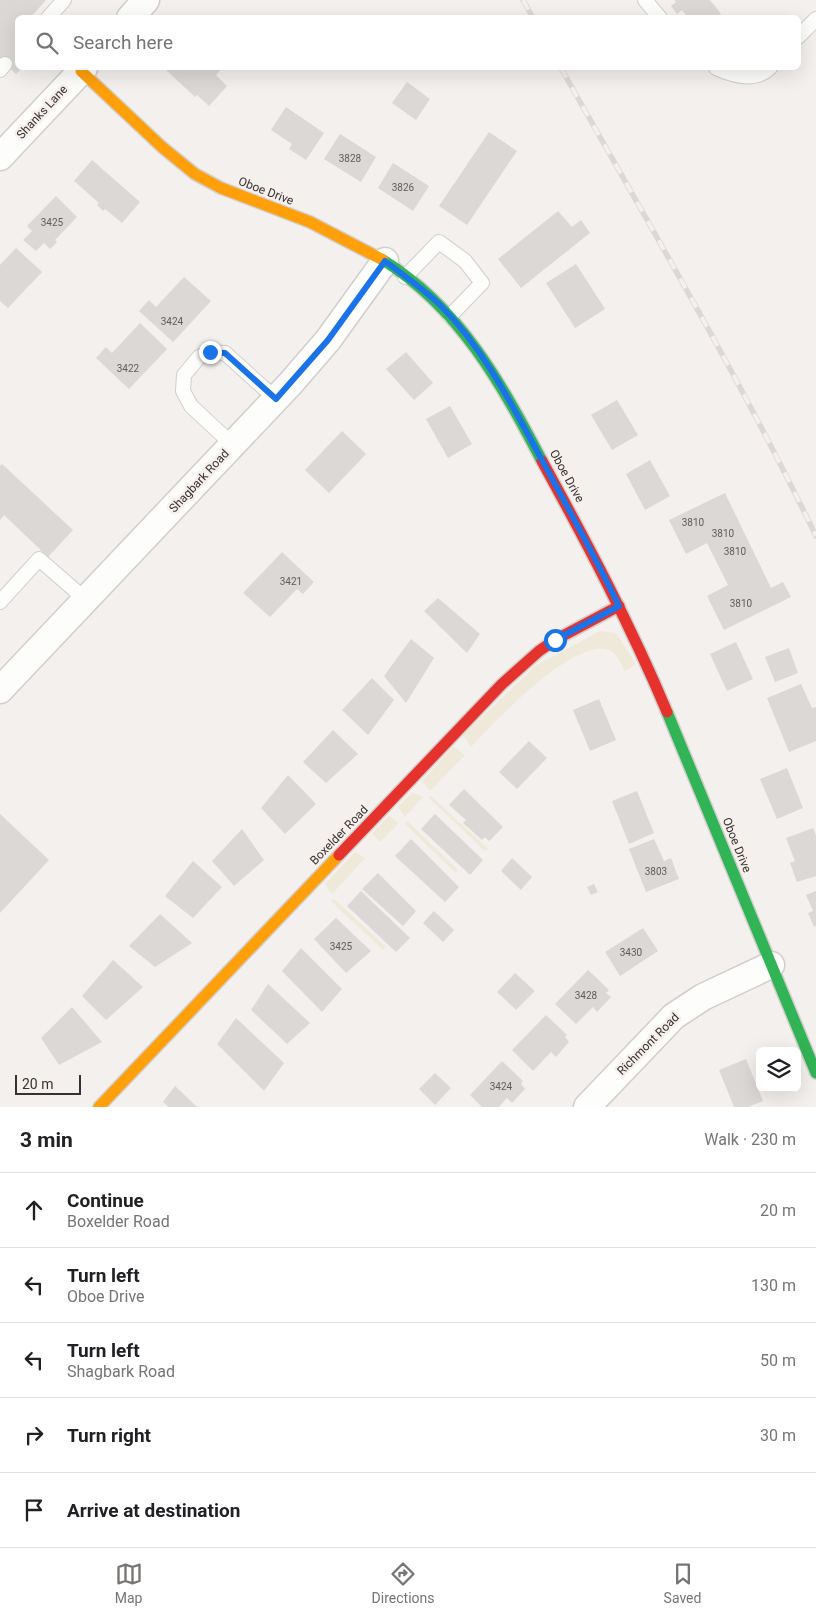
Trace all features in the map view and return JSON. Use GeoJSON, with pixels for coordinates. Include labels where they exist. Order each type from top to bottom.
{"type":"FeatureCollection","features":[{"type":"Feature","properties":{"kind":"street"},"geometry":{"type":"LineString","coordinates":[[133,15],[146,0]]}},
{"type":"Feature","properties":{"kind":"street","name":"Shanks Lane"},"geometry":{"type":"LineString","coordinates":[[0,157],[81,70]]}},
{"type":"Feature","properties":{"kind":"street","name":"Oboe Drive"},"geometry":{"type":"LineString","coordinates":[[83,70],[162,147],[195,174],[221,188],[310,222],[385,261],[427,293],[469,338],[506,394],[594,556],[649,669],[816,1073]]}},
{"type":"Feature","properties":{"kind":"street","name":"Shagbark Road"},"geometry":{"type":"LineString","coordinates":[[0,690],[276,399],[328,340],[385,261]]}},
{"type":"Feature","properties":{"kind":"street","name":"Boxelder Road"},"geometry":{"type":"LineString","coordinates":[[99,1107],[519,667],[555,640],[619,606]]}},
{"type":"Feature","properties":{"kind":"street","name":"Richmont Road"},"geometry":{"type":"LineString","coordinates":[[587,1107],[674,1016],[703,997],[771,965]]}},
{"type":"Feature","properties":{"kind":"lane"},"geometry":{"type":"LineString","coordinates":[[51,15],[64,0]]}},
{"type":"Feature","properties":{"kind":"lane"},"geometry":{"type":"LineString","coordinates":[[645,0],[658,15]]}},
{"type":"Feature","properties":{"kind":"lane"},"geometry":{"type":"LineString","coordinates":[[801,34],[816,19]]}},
{"type":"Feature","properties":{"kind":"lane"},"geometry":{"type":"LineString","coordinates":[[721,70],[731,74],[752,76],[768,70]]}},
{"type":"Feature","properties":{"kind":"lane"},"geometry":{"type":"LineString","coordinates":[[406,277],[439,242],[465,261],[482,283],[450,316]]}},
{"type":"Feature","properties":{"kind":"lane"},"geometry":{"type":"LineString","coordinates":[[233,445],[191,406],[182,391],[184,375],[199,357],[210,352],[225,353],[276,399]]}},
{"type":"Feature","properties":{"kind":"lane"},"geometry":{"type":"LineString","coordinates":[[0,602],[39,559],[86,600]]}},
{"type":"Feature","properties":{"kind":"shaded area"},"geometry":{"type":"Polygon","coordinates":[[[600,631],[616,633],[636,664],[625,671],[617,656],[609,650],[594,649],[576,656],[556,668],[536,684],[471,747],[463,735],[535,666],[600,631]]]}},
{"type":"Feature","properties":{"kind":"shaded area"},"geometry":{"type":"Polygon","coordinates":[[[453,747],[465,755],[430,791],[422,781],[453,747]]]}},
{"type":"Feature","properties":{"kind":"shaded area"},"geometry":{"type":"Polygon","coordinates":[[[412,792],[423,797],[405,817],[398,807],[412,792]]]}},
{"type":"Feature","properties":{"kind":"shaded area"},"geometry":{"type":"Polygon","coordinates":[[[431,796],[488,849],[485,851],[429,798],[431,796]]]}},
{"type":"Feature","properties":{"kind":"shaded area"},"geometry":{"type":"Polygon","coordinates":[[[389,816],[399,823],[380,842],[372,833],[389,816]]]}},
{"type":"Feature","properties":{"kind":"shaded area"},"geometry":{"type":"Polygon","coordinates":[[[407,821],[458,870],[456,873],[405,824],[407,821]]]}},
{"type":"Feature","properties":{"kind":"shaded area"},"geometry":{"type":"Polygon","coordinates":[[[355,852],[365,858],[332,894],[325,884],[355,852]]]}},
{"type":"Feature","properties":{"kind":"shaded area"},"geometry":{"type":"Polygon","coordinates":[[[334,899],[386,947],[383,950],[331,901],[334,899]]]}},
{"type":"Feature","properties":{"kind":"building"},"geometry":{"type":"Polygon","coordinates":[[[0,0],[46,0],[33,15],[15,15],[15,70],[20,70],[16,74],[0,59],[0,0]]]}},
{"type":"Feature","properties":{"kind":"building"},"geometry":{"type":"Polygon","coordinates":[[[674,0],[710,0],[721,14],[686,15],[682,10],[677,14],[671,6],[676,2],[674,0]]]}},
{"type":"Feature","properties":{"kind":"building"},"geometry":{"type":"Polygon","coordinates":[[[166,70],[220,70],[216,75],[227,86],[209,106],[197,95],[195,97],[166,70]]]}},
{"type":"Feature","properties":{"kind":"building"},"geometry":{"type":"Polygon","coordinates":[[[407,82],[430,99],[416,120],[392,103],[407,82]]]}},
{"type":"Feature","properties":{"kind":"building"},"geometry":{"type":"Polygon","coordinates":[[[286,107],[324,133],[306,160],[289,149],[292,144],[271,130],[286,107]]]}},
{"type":"Feature","properties":{"kind":"building"},"geometry":{"type":"Polygon","coordinates":[[[489,132],[517,151],[467,225],[439,206],[489,132]]]}},
{"type":"Feature","properties":{"kind":"building"},"geometry":{"type":"Polygon","coordinates":[[[340,134],[376,157],[361,182],[324,159],[340,134]]]}},
{"type":"Feature","properties":{"kind":"building"},"geometry":{"type":"Polygon","coordinates":[[[92,160],[140,202],[122,223],[105,209],[103,211],[97,205],[99,203],[74,181],[92,160]]]}},
{"type":"Feature","properties":{"kind":"building"},"geometry":{"type":"Polygon","coordinates":[[[393,163],[429,186],[413,211],[378,188],[393,163]]]}},
{"type":"Feature","properties":{"kind":"building"},"geometry":{"type":"Polygon","coordinates":[[[56,196],[77,217],[55,240],[57,242],[50,249],[44,243],[36,251],[23,240],[32,231],[27,226],[56,196]]]}},
{"type":"Feature","properties":{"kind":"building"},"geometry":{"type":"Polygon","coordinates":[[[558,211],[572,227],[581,220],[590,233],[521,288],[498,259],[558,211]]]}},
{"type":"Feature","properties":{"kind":"building"},"geometry":{"type":"Polygon","coordinates":[[[16,248],[42,272],[8,308],[0,301],[0,265],[16,248]]]}},
{"type":"Feature","properties":{"kind":"building"},"geometry":{"type":"Polygon","coordinates":[[[576,264],[605,309],[575,328],[546,283],[576,264]]]}},
{"type":"Feature","properties":{"kind":"building"},"geometry":{"type":"Polygon","coordinates":[[[184,277],[211,301],[173,342],[139,311],[149,300],[156,307],[184,277]]]}},
{"type":"Feature","properties":{"kind":"building"},"geometry":{"type":"Polygon","coordinates":[[[140,323],[167,349],[129,389],[96,358],[106,347],[112,353],[140,323]]]}},
{"type":"Feature","properties":{"kind":"building"},"geometry":{"type":"Polygon","coordinates":[[[406,352],[433,383],[414,400],[386,369],[406,352]]]}},
{"type":"Feature","properties":{"kind":"building"},"geometry":{"type":"Polygon","coordinates":[[[617,400],[638,435],[612,450],[591,415],[617,400]]]}},
{"type":"Feature","properties":{"kind":"building"},"geometry":{"type":"Polygon","coordinates":[[[450,406],[472,444],[448,458],[426,419],[450,406]]]}},
{"type":"Feature","properties":{"kind":"building"},"geometry":{"type":"Polygon","coordinates":[[[342,431],[366,454],[329,493],[305,470],[342,431]]]}},
{"type":"Feature","properties":{"kind":"building"},"geometry":{"type":"Polygon","coordinates":[[[650,460],[670,496],[645,510],[626,474],[650,460]]]}},
{"type":"Feature","properties":{"kind":"building"},"geometry":{"type":"Polygon","coordinates":[[[2,464],[73,530],[48,557],[4,515],[0,520],[0,466],[2,464]]]}},
{"type":"Feature","properties":{"kind":"building"},"geometry":{"type":"Polygon","coordinates":[[[725,493],[771,588],[783,582],[791,597],[724,630],[707,596],[728,585],[707,543],[686,554],[669,520],[725,493]]]}},
{"type":"Feature","properties":{"kind":"building"},"geometry":{"type":"Polygon","coordinates":[[[282,552],[314,582],[303,594],[297,589],[270,617],[243,593],[282,552]]]}},
{"type":"Feature","properties":{"kind":"building"},"geometry":{"type":"Polygon","coordinates":[[[438,598],[480,634],[467,653],[424,611],[438,598]]]}},
{"type":"Feature","properties":{"kind":"building"},"geometry":{"type":"Polygon","coordinates":[[[411,639],[434,658],[406,703],[384,676],[411,639]]]}},
{"type":"Feature","properties":{"kind":"building"},"geometry":{"type":"Polygon","coordinates":[[[736,642],[753,679],[727,691],[710,654],[736,642]]]}},
{"type":"Feature","properties":{"kind":"building"},"geometry":{"type":"Polygon","coordinates":[[[789,648],[798,673],[775,682],[765,657],[789,648]]]}},
{"type":"Feature","properties":{"kind":"building"},"geometry":{"type":"Polygon","coordinates":[[[372,678],[394,700],[368,735],[342,710],[372,678]]]}},
{"type":"Feature","properties":{"kind":"building"},"geometry":{"type":"Polygon","coordinates":[[[801,684],[812,708],[816,707],[816,741],[789,752],[767,698],[801,684]]]}},
{"type":"Feature","properties":{"kind":"building"},"geometry":{"type":"Polygon","coordinates":[[[599,699],[616,740],[590,751],[573,710],[599,699]]]}},
{"type":"Feature","properties":{"kind":"building"},"geometry":{"type":"Polygon","coordinates":[[[333,730],[358,754],[326,783],[303,762],[333,730]]]}},
{"type":"Feature","properties":{"kind":"building"},"geometry":{"type":"Polygon","coordinates":[[[529,741],[547,758],[517,789],[499,772],[529,741]]]}},
{"type":"Feature","properties":{"kind":"building"},"geometry":{"type":"Polygon","coordinates":[[[787,768],[803,808],[777,819],[760,779],[787,768]]]}},
{"type":"Feature","properties":{"kind":"building"},"geometry":{"type":"Polygon","coordinates":[[[288,775],[316,804],[285,834],[261,808],[288,775]]]}},
{"type":"Feature","properties":{"kind":"building"},"geometry":{"type":"Polygon","coordinates":[[[464,789],[503,827],[489,841],[485,837],[482,840],[463,823],[466,820],[449,805],[464,789]]]}},
{"type":"Feature","properties":{"kind":"building"},"geometry":{"type":"Polygon","coordinates":[[[637,791],[654,833],[629,844],[612,801],[637,791]]]}},
{"type":"Feature","properties":{"kind":"building"},"geometry":{"type":"Polygon","coordinates":[[[0,814],[49,860],[0,913],[0,814]]]}},
{"type":"Feature","properties":{"kind":"building"},"geometry":{"type":"Polygon","coordinates":[[[435,814],[483,860],[470,875],[421,829],[435,814]]]}},
{"type":"Feature","properties":{"kind":"building"},"geometry":{"type":"Polygon","coordinates":[[[813,828],[816,835],[816,876],[797,882],[790,863],[795,861],[786,838],[813,828]]]}},
{"type":"Feature","properties":{"kind":"building"},"geometry":{"type":"Polygon","coordinates":[[[242,829],[264,860],[234,886],[212,861],[242,829]]]}},
{"type":"Feature","properties":{"kind":"building"},"geometry":{"type":"Polygon","coordinates":[[[411,839],[459,887],[445,902],[395,856],[411,839]]]}},
{"type":"Feature","properties":{"kind":"building"},"geometry":{"type":"Polygon","coordinates":[[[654,839],[664,861],[671,858],[679,879],[646,892],[629,849],[654,839]]]}},
{"type":"Feature","properties":{"kind":"building"},"geometry":{"type":"Polygon","coordinates":[[[512,858],[532,877],[521,890],[501,871],[512,858]]]}},
{"type":"Feature","properties":{"kind":"building"},"geometry":{"type":"Polygon","coordinates":[[[193,861],[222,887],[193,918],[165,896],[193,861]]]}},
{"type":"Feature","properties":{"kind":"building"},"geometry":{"type":"Polygon","coordinates":[[[378,873],[416,911],[403,926],[362,889],[378,873]]]}},
{"type":"Feature","properties":{"kind":"building"},"geometry":{"type":"Polygon","coordinates":[[[594,884],[598,892],[591,895],[587,887],[594,884]]]}},
{"type":"Feature","properties":{"kind":"building"},"geometry":{"type":"Polygon","coordinates":[[[361,891],[410,938],[396,952],[347,906],[361,891]]]}},
{"type":"Feature","properties":{"kind":"building"},"geometry":{"type":"Polygon","coordinates":[[[816,891],[816,926],[814,927],[808,913],[813,911],[806,895],[816,891]]]}},
{"type":"Feature","properties":{"kind":"building"},"geometry":{"type":"Polygon","coordinates":[[[434,911],[454,930],[443,942],[423,923],[434,911]]]}},
{"type":"Feature","properties":{"kind":"building"},"geometry":{"type":"Polygon","coordinates":[[[160,914],[192,943],[155,967],[129,946],[160,914]]]}},
{"type":"Feature","properties":{"kind":"building"},"geometry":{"type":"Polygon","coordinates":[[[336,918],[371,951],[346,973],[314,939],[336,918]]]}},
{"type":"Feature","properties":{"kind":"building"},"geometry":{"type":"Polygon","coordinates":[[[643,928],[658,951],[620,976],[605,952],[643,928]]]}},
{"type":"Feature","properties":{"kind":"building"},"geometry":{"type":"Polygon","coordinates":[[[301,948],[342,989],[322,1012],[282,971],[301,948]]]}},
{"type":"Feature","properties":{"kind":"building"},"geometry":{"type":"Polygon","coordinates":[[[113,960],[143,987],[106,1020],[82,996],[113,960]]]}},
{"type":"Feature","properties":{"kind":"building"},"geometry":{"type":"Polygon","coordinates":[[[588,970],[609,990],[606,993],[611,997],[597,1012],[593,1007],[576,1024],[555,1004],[588,970]]]}},
{"type":"Feature","properties":{"kind":"building"},"geometry":{"type":"Polygon","coordinates":[[[515,973],[535,991],[516,1010],[497,992],[515,973]]]}},
{"type":"Feature","properties":{"kind":"building"},"geometry":{"type":"Polygon","coordinates":[[[268,984],[310,1023],[287,1044],[251,1010],[268,984]]]}},
{"type":"Feature","properties":{"kind":"building"},"geometry":{"type":"Polygon","coordinates":[[[72,1007],[102,1042],[59,1065],[41,1038],[72,1007]]]}},
{"type":"Feature","properties":{"kind":"building"},"geometry":{"type":"Polygon","coordinates":[[[546,1015],[567,1035],[565,1037],[569,1042],[556,1057],[551,1052],[533,1071],[512,1050],[546,1015]]]}},
{"type":"Feature","properties":{"kind":"building"},"geometry":{"type":"Polygon","coordinates":[[[236,1018],[284,1063],[264,1091],[217,1044],[236,1018]]]}},
{"type":"Feature","properties":{"kind":"building"},"geometry":{"type":"Polygon","coordinates":[[[746,1059],[756,1084],[756,1092],[759,1092],[763,1101],[748,1107],[734,1107],[719,1070],[746,1059]]]}},
{"type":"Feature","properties":{"kind":"building"},"geometry":{"type":"Polygon","coordinates":[[[502,1061],[523,1081],[521,1084],[525,1089],[512,1103],[507,1098],[499,1107],[482,1107],[470,1095],[502,1061]]]}},
{"type":"Feature","properties":{"kind":"building"},"geometry":{"type":"Polygon","coordinates":[[[435,1073],[451,1088],[435,1105],[419,1089],[435,1073]]]}},
{"type":"Feature","properties":{"kind":"building"},"geometry":{"type":"Polygon","coordinates":[[[175,1086],[197,1107],[169,1107],[163,1102],[175,1086]]]}},
{"type":"Feature","properties":{"kind":"railway"},"geometry":{"type":"LineString","coordinates":[[523,0],[531,15]]}},
{"type":"Feature","properties":{"kind":"railway"},"geometry":{"type":"LineString","coordinates":[[562,70],[724,358],[787,476],[816,536]]}},
{"type":"Feature","properties":{"kind":"traffic: fast"},"geometry":{"type":"LineString","coordinates":[[383,260],[410,279],[435,301],[476,349],[511,403],[542,461]]}},
{"type":"Feature","properties":{"kind":"traffic: fast"},"geometry":{"type":"LineString","coordinates":[[667,712],[816,1073]]}},
{"type":"Feature","properties":{"kind":"traffic: slow"},"geometry":{"type":"LineString","coordinates":[[81,71],[162,147],[195,174],[221,188],[310,222],[383,260]]}},
{"type":"Feature","properties":{"kind":"traffic: slow"},"geometry":{"type":"LineString","coordinates":[[99,1107],[339,855]]}},
{"type":"Feature","properties":{"kind":"traffic: jam"},"geometry":{"type":"LineString","coordinates":[[542,461],[608,585],[639,648],[667,712]]}},
{"type":"Feature","properties":{"kind":"traffic: jam"},"geometry":{"type":"LineString","coordinates":[[339,855],[502,684],[539,651],[555,640],[619,606]]}},
{"type":"Feature","properties":{"kind":"route"},"geometry":{"type":"LineString","coordinates":[[210,352],[225,353],[276,399],[328,340],[385,261],[427,293],[442,306],[469,338],[506,394],[619,606],[555,640]]}}]}
